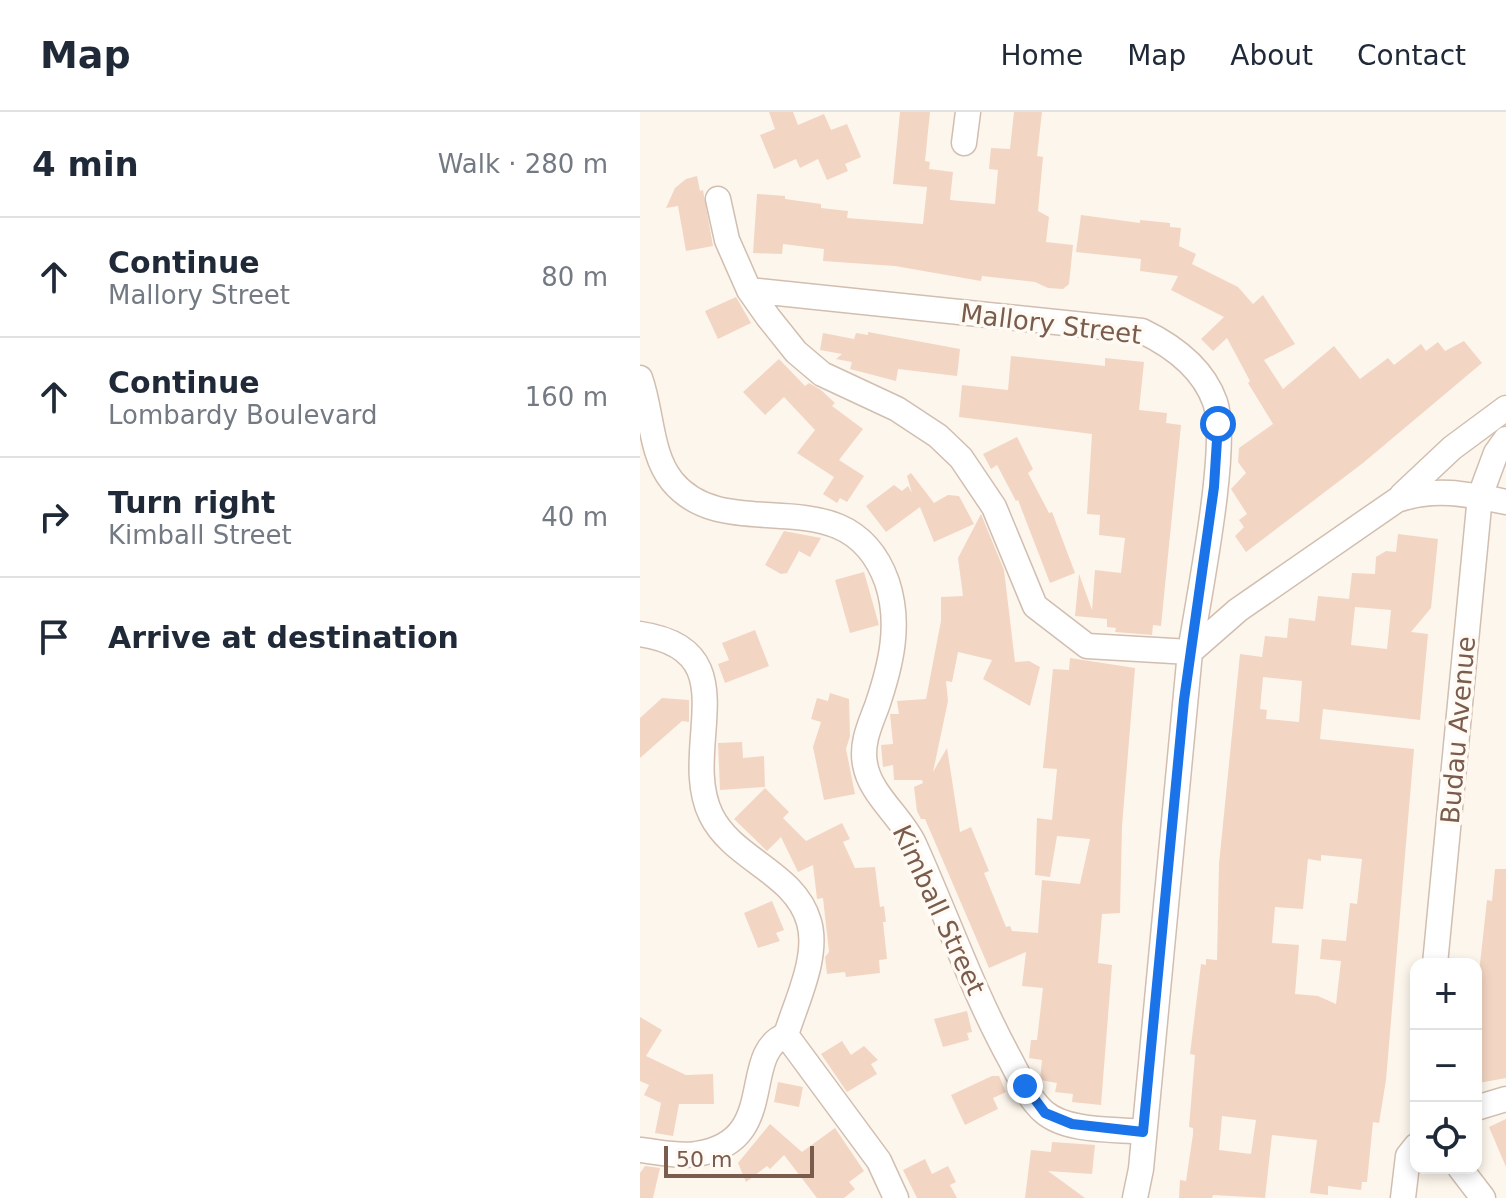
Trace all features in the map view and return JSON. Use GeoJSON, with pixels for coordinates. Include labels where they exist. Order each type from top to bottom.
{"type":"FeatureCollection","features":[{"type":"Feature","properties":{"kind":"street"},"geometry":{"type":"LineString","coordinates":[[964,143],[968,112]]}},
{"type":"Feature","properties":{"kind":"street"},"geometry":{"type":"LineString","coordinates":[[718,199],[727,240],[749,290],[796,352],[822,374],[897,409],[938,436],[961,458],[994,507],[1035,606],[1087,646],[1190,652],[1238,610],[1397,500],[1452,448],[1506,408]]}},
{"type":"Feature","properties":{"kind":"street","name":"Mallory Street"},"geometry":{"type":"LineString","coordinates":[[749,290],[1142,331],[1171,345],[1207,383],[1216,404],[1218,424],[1214,487],[1190,652],[1135,1198]]}},
{"type":"Feature","properties":{"kind":"street","name":"Kimball Street"},"geometry":{"type":"LineString","coordinates":[[640,378],[650,405],[656,448],[671,480],[693,501],[720,513],[798,514],[831,524],[863,543],[886,579],[896,616],[890,664],[865,738],[865,766],[881,796],[910,835],[997,1036],[1038,1104],[1045,1113],[1072,1124],[1143,1132]]}},
{"type":"Feature","properties":{"kind":"street","name":"Budau Avenue"},"geometry":{"type":"LineString","coordinates":[[1436,958],[1480,496],[1496,453],[1506,439]]}},
{"type":"Feature","properties":{"kind":"street"},"geometry":{"type":"LineString","coordinates":[[1397,500],[1424,491],[1480,496],[1506,502]]}},
{"type":"Feature","properties":{"kind":"street"},"geometry":{"type":"LineString","coordinates":[[640,634],[674,643],[695,660],[704,680],[708,707],[699,756],[702,789],[711,816],[732,844],[786,884],[810,923],[807,967],[786,1035],[772,1041],[763,1055],[757,1100],[742,1129],[721,1148],[695,1155],[640,1150]]}},
{"type":"Feature","properties":{"kind":"street"},"geometry":{"type":"LineString","coordinates":[[786,1035],[879,1161],[896,1198]]}},
{"type":"Feature","properties":{"kind":"street"},"geometry":{"type":"LineString","coordinates":[[1482,1106],[1506,1099]]}},
{"type":"Feature","properties":{"kind":"street"},"geometry":{"type":"LineString","coordinates":[[1403,1198],[1410,1154]]}},
{"type":"Feature","properties":{"kind":"street"},"geometry":{"type":"LineString","coordinates":[[1465,1174],[1483,1198]]}},
{"type":"Feature","properties":{"kind":"building"},"geometry":{"type":"Polygon","coordinates":[[[769,112],[793,112],[798,125],[824,114],[831,130],[847,124],[861,157],[845,164],[848,171],[827,180],[818,159],[800,168],[796,159],[774,169],[760,135],[775,129],[769,112]]]}},
{"type":"Feature","properties":{"kind":"building"},"geometry":{"type":"Polygon","coordinates":[[[900,112],[930,112],[925,161],[930,162],[929,169],[953,172],[950,200],[995,204],[998,170],[989,169],[991,148],[1010,149],[1014,112],[1042,112],[1037,156],[1043,157],[1038,211],[1049,217],[1046,242],[1073,245],[1069,284],[1063,289],[1048,288],[1035,282],[982,276],[981,281],[895,266],[823,261],[824,249],[783,244],[782,254],[753,253],[757,194],[785,196],[785,199],[821,204],[821,208],[848,211],[847,218],[923,224],[927,187],[893,184],[900,112]]]}},
{"type":"Feature","properties":{"kind":"building"},"geometry":{"type":"Polygon","coordinates":[[[697,176],[700,191],[703,190],[713,246],[686,251],[678,206],[666,208],[675,188],[686,179],[697,176]]]}},
{"type":"Feature","properties":{"kind":"building"},"geometry":{"type":"Polygon","coordinates":[[[1081,215],[1140,223],[1140,220],[1170,223],[1170,227],[1181,228],[1179,246],[1196,254],[1192,264],[1238,287],[1253,304],[1263,295],[1295,344],[1264,360],[1283,389],[1334,346],[1360,379],[1388,358],[1394,365],[1421,344],[1426,351],[1438,342],[1445,351],[1464,341],[1482,363],[1363,463],[1246,552],[1235,536],[1244,527],[1239,520],[1247,514],[1231,489],[1246,473],[1238,462],[1239,448],[1273,424],[1248,383],[1250,381],[1227,338],[1213,351],[1201,339],[1224,317],[1171,290],[1178,276],[1140,271],[1141,259],[1076,252],[1081,215]]]}},
{"type":"Feature","properties":{"kind":"building"},"geometry":{"type":"Polygon","coordinates":[[[736,297],[751,323],[718,339],[705,311],[736,297]]]}},
{"type":"Feature","properties":{"kind":"building"},"geometry":{"type":"Polygon","coordinates":[[[868,332],[960,349],[957,376],[898,369],[896,381],[850,369],[852,362],[836,359],[842,354],[820,350],[823,333],[854,339],[856,333],[868,335],[868,332]]]}},
{"type":"Feature","properties":{"kind":"building"},"geometry":{"type":"Polygon","coordinates":[[[1011,356],[1105,366],[1105,358],[1144,362],[1139,410],[1167,413],[1166,423],[1181,425],[1161,626],[1153,625],[1152,635],[1115,632],[1116,628],[1107,627],[1107,619],[1075,616],[1079,574],[1092,610],[1095,570],[1121,573],[1125,538],[1099,535],[1100,515],[1087,514],[1092,434],[959,417],[962,385],[1008,390],[1011,356]]]}},
{"type":"Feature","properties":{"kind":"building"},"geometry":{"type":"Polygon","coordinates":[[[779,359],[805,386],[809,383],[821,390],[835,403],[832,406],[863,429],[839,460],[864,476],[847,502],[840,498],[837,503],[823,494],[834,477],[797,453],[815,430],[784,397],[765,415],[743,392],[779,359]]]}},
{"type":"Feature","properties":{"kind":"building"},"geometry":{"type":"Polygon","coordinates":[[[1017,437],[1033,469],[1028,473],[1049,513],[1052,512],[1075,573],[1050,583],[1018,500],[997,465],[991,469],[983,454],[1017,437]]]}},
{"type":"Feature","properties":{"kind":"building"},"geometry":{"type":"Polygon","coordinates":[[[911,473],[934,503],[948,495],[959,496],[974,524],[934,542],[920,507],[886,532],[866,506],[894,485],[902,491],[908,486],[912,493],[907,476],[911,473]]]}},
{"type":"Feature","properties":{"kind":"building"},"geometry":{"type":"Polygon","coordinates":[[[981,514],[1004,570],[1015,662],[1029,661],[1040,667],[1030,706],[983,679],[992,660],[958,652],[952,682],[946,681],[948,701],[933,772],[947,748],[960,832],[971,827],[989,871],[984,873],[1006,927],[1010,926],[1012,931],[1038,933],[1042,880],[1080,884],[1090,839],[1057,836],[1050,877],[1035,875],[1037,818],[1052,820],[1057,769],[1043,768],[1053,669],[1069,670],[1070,658],[1135,668],[1122,826],[1120,913],[1102,914],[1098,963],[1112,965],[1101,1105],[1072,1102],[1073,1094],[1055,1092],[1057,1083],[1040,1080],[1042,1060],[1029,1058],[1031,1040],[1037,1040],[1043,988],[1022,986],[1026,952],[989,968],[925,819],[921,819],[917,811],[914,787],[923,783],[922,780],[894,780],[893,765],[883,767],[881,745],[893,744],[890,714],[899,714],[897,701],[926,699],[941,621],[941,597],[963,596],[958,558],[981,514]]]}},
{"type":"Feature","properties":{"kind":"building"},"geometry":{"type":"Polygon","coordinates":[[[784,531],[821,538],[810,557],[799,551],[787,573],[781,574],[765,565],[784,531]]]}},
{"type":"Feature","properties":{"kind":"building"},"geometry":{"type":"Polygon","coordinates":[[[1398,534],[1438,539],[1431,608],[1411,632],[1428,634],[1420,720],[1323,709],[1320,739],[1414,749],[1386,1080],[1379,1123],[1373,1122],[1367,1182],[1362,1182],[1361,1190],[1328,1186],[1328,1195],[1310,1193],[1317,1140],[1272,1135],[1265,1198],[1213,1195],[1212,1198],[1179,1198],[1180,1180],[1186,1181],[1193,1134],[1193,1128],[1189,1127],[1195,1055],[1190,1054],[1201,964],[1206,965],[1206,959],[1217,960],[1219,864],[1240,654],[1262,657],[1265,636],[1287,638],[1289,618],[1315,621],[1318,596],[1349,599],[1352,573],[1375,574],[1376,557],[1386,551],[1396,552],[1398,534]],[[1355,607],[1351,645],[1387,649],[1391,610],[1355,607]],[[1263,677],[1260,709],[1267,710],[1266,719],[1299,722],[1302,681],[1263,677]],[[1321,855],[1321,861],[1308,859],[1303,909],[1275,907],[1272,943],[1299,945],[1295,994],[1318,996],[1336,1004],[1341,961],[1320,959],[1322,939],[1346,941],[1350,903],[1357,904],[1362,859],[1321,855]],[[1222,1116],[1219,1150],[1251,1154],[1256,1120],[1222,1116]]]}},
{"type":"Feature","properties":{"kind":"building"},"geometry":{"type":"Polygon","coordinates":[[[864,572],[879,625],[850,633],[835,580],[864,572]]]}},
{"type":"Feature","properties":{"kind":"building"},"geometry":{"type":"Polygon","coordinates":[[[755,630],[769,666],[725,683],[718,664],[729,660],[722,643],[755,630]]]}},
{"type":"Feature","properties":{"kind":"building"},"geometry":{"type":"Polygon","coordinates":[[[830,693],[849,699],[850,736],[846,749],[855,794],[824,800],[813,747],[821,722],[811,719],[817,698],[828,701],[830,693]]]}},
{"type":"Feature","properties":{"kind":"building"},"geometry":{"type":"Polygon","coordinates":[[[662,698],[689,700],[689,722],[682,721],[640,758],[640,718],[662,698]]]}},
{"type":"Feature","properties":{"kind":"building"},"geometry":{"type":"Polygon","coordinates":[[[742,742],[743,758],[764,756],[765,787],[720,790],[718,743],[742,742]]]}},
{"type":"Feature","properties":{"kind":"building"},"geometry":{"type":"Polygon","coordinates":[[[765,788],[789,812],[783,818],[806,841],[842,823],[850,839],[843,842],[855,868],[875,867],[880,907],[884,906],[886,922],[883,922],[887,959],[879,960],[880,973],[846,977],[845,972],[827,974],[825,957],[829,952],[823,898],[817,899],[813,865],[798,872],[781,837],[767,851],[734,819],[765,788]]]}},
{"type":"Feature","properties":{"kind":"building"},"geometry":{"type":"Polygon","coordinates":[[[1495,869],[1506,869],[1506,1078],[1482,1082],[1481,958],[1487,900],[1492,901],[1495,869]]]}},
{"type":"Feature","properties":{"kind":"building"},"geometry":{"type":"Polygon","coordinates":[[[772,901],[784,930],[776,933],[780,941],[758,948],[744,913],[772,901]]]}},
{"type":"Feature","properties":{"kind":"building"},"geometry":{"type":"Polygon","coordinates":[[[967,1011],[972,1032],[967,1033],[969,1040],[943,1047],[934,1019],[967,1011]]]}},
{"type":"Feature","properties":{"kind":"building"},"geometry":{"type":"Polygon","coordinates":[[[640,1017],[662,1030],[646,1056],[686,1075],[713,1074],[714,1104],[679,1104],[673,1136],[655,1133],[661,1103],[644,1095],[649,1085],[640,1081],[640,1017]]]}},
{"type":"Feature","properties":{"kind":"building"},"geometry":{"type":"Polygon","coordinates":[[[842,1041],[851,1055],[864,1046],[878,1060],[871,1064],[877,1074],[847,1092],[821,1054],[842,1041]]]}},
{"type":"Feature","properties":{"kind":"building"},"geometry":{"type":"Polygon","coordinates":[[[992,1076],[999,1076],[1006,1092],[993,1098],[998,1109],[965,1125],[951,1095],[992,1076]]]}},
{"type":"Feature","properties":{"kind":"building"},"geometry":{"type":"Polygon","coordinates":[[[778,1082],[803,1087],[799,1107],[774,1102],[778,1082]]]}},
{"type":"Feature","properties":{"kind":"building"},"geometry":{"type":"Polygon","coordinates":[[[1506,1119],[1506,1167],[1489,1127],[1506,1119]]]}},
{"type":"Feature","properties":{"kind":"building"},"geometry":{"type":"Polygon","coordinates":[[[770,1124],[802,1152],[835,1128],[864,1171],[849,1182],[855,1189],[844,1198],[817,1198],[784,1155],[770,1169],[767,1166],[746,1182],[738,1163],[770,1124]]]}},
{"type":"Feature","properties":{"kind":"building"},"geometry":{"type":"Polygon","coordinates":[[[1052,1142],[1095,1145],[1092,1174],[1048,1171],[1085,1198],[1025,1198],[1031,1150],[1051,1152],[1052,1142]]]}},
{"type":"Feature","properties":{"kind":"building"},"geometry":{"type":"Polygon","coordinates":[[[925,1159],[932,1174],[948,1166],[956,1182],[950,1185],[957,1198],[917,1198],[903,1170],[925,1159]]]}},
{"type":"Feature","properties":{"kind":"building"},"geometry":{"type":"Polygon","coordinates":[[[645,1166],[660,1168],[653,1198],[640,1198],[640,1173],[645,1166]]]}},
{"type":"Feature","properties":{"kind":"route"},"geometry":{"type":"LineString","coordinates":[[1025,1086],[1045,1113],[1072,1124],[1143,1132],[1184,700],[1214,487],[1218,424]]}}]}
